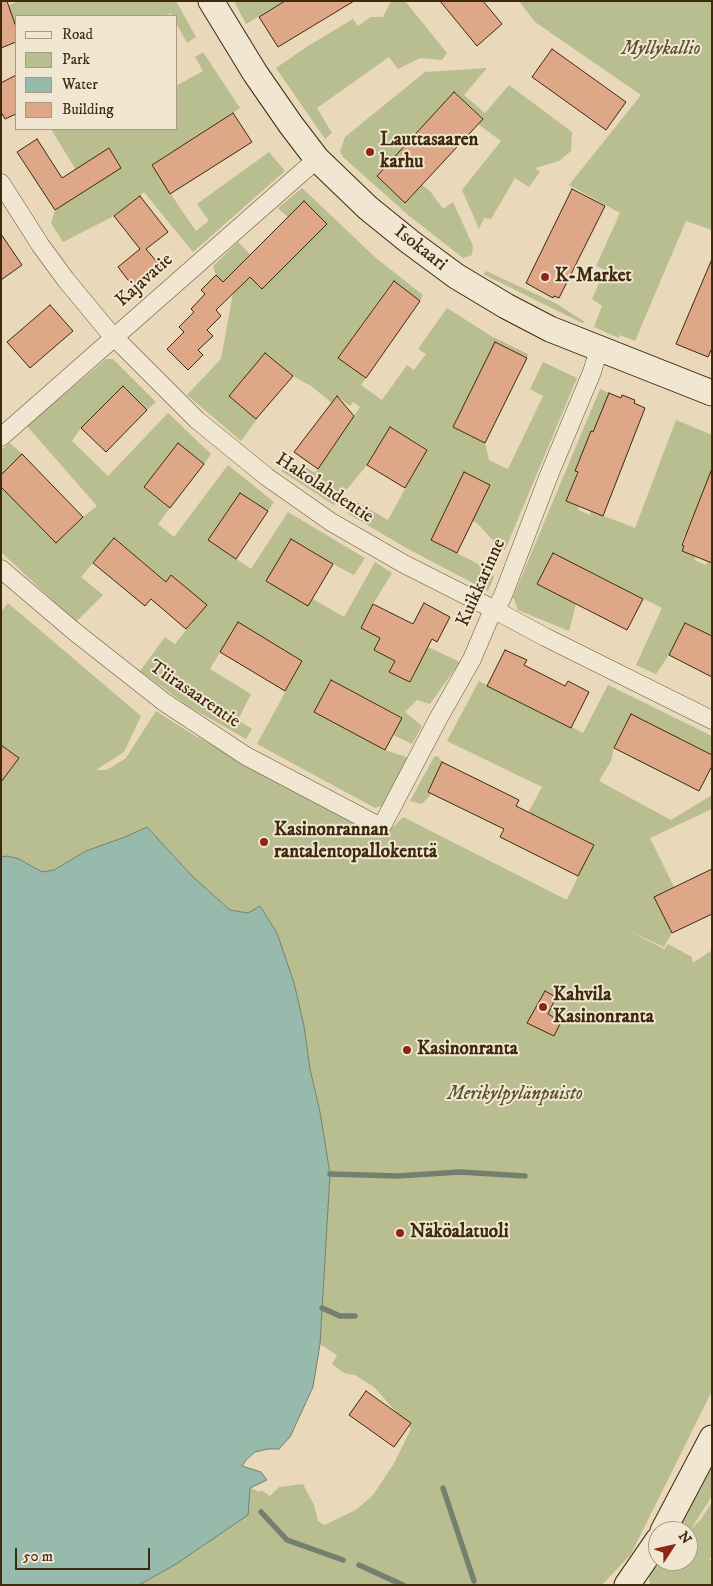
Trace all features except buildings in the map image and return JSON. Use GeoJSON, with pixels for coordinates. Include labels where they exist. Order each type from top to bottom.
{"type":"FeatureCollection","features":[{"type":"Feature","properties":{"kind":"street","name":"Isokaari"},"geometry":{"type":"LineString","coordinates":[[211,1],[255,73],[290,125],[317,158],[368,208],[450,273],[550,329],[712,393]]}},
{"type":"Feature","properties":{"kind":"street","name":"Kajavatie"},"geometry":{"type":"LineString","coordinates":[[1,437],[317,158]]}},
{"type":"Feature","properties":{"kind":"street","name":"Hakolahdentie"},"geometry":{"type":"LineString","coordinates":[[1,183],[46,253],[114,338],[196,420],[237,454],[331,522],[404,564],[712,720]]}},
{"type":"Feature","properties":{"kind":"street","name":"Kuikkarinne"},"geometry":{"type":"LineString","coordinates":[[384,824],[438,719],[472,659],[489,619],[495,610],[519,556],[549,475],[592,372],[599,349]]}},
{"type":"Feature","properties":{"kind":"street","name":"Tiirasaarentie"},"geometry":{"type":"LineString","coordinates":[[1,569],[75,632],[177,711],[246,756],[375,824],[384,824]]}},
{"type":"Feature","properties":{"kind":"street"},"geometry":{"type":"LineString","coordinates":[[668,1521],[712,1438]]}},
{"type":"Feature","properties":{"kind":"street"},"geometry":{"type":"LineString","coordinates":[[630,1584],[648,1556]]}},
{"type":"Feature","properties":{"kind":"green space"},"geometry":{"type":"Polygon","coordinates":[[[18,1],[176,1],[196,37],[187,43],[178,27],[178,15],[172,15],[171,13],[168,15],[15,15],[15,24],[8,6],[18,1]]]}},
{"type":"Feature","properties":{"kind":"green space"},"geometry":{"type":"Polygon","coordinates":[[[234,1],[285,1],[246,24],[234,1]]]}},
{"type":"Feature","properties":{"kind":"green space"},"geometry":{"type":"Polygon","coordinates":[[[391,1],[405,1],[447,53],[442,60],[420,58],[398,69],[389,57],[317,108],[332,133],[325,139],[276,68],[353,19],[358,26],[371,17],[383,17],[391,1]]]}},
{"type":"Feature","properties":{"kind":"green space","name":"Myllykallio"},"geometry":{"type":"Polygon","coordinates":[[[519,1],[712,1],[712,230],[686,221],[635,341],[620,335],[619,338],[594,327],[602,306],[592,299],[605,270],[596,266],[620,213],[569,185],[641,95],[535,22],[519,1]]]}},
{"type":"Feature","properties":{"kind":"green space"},"geometry":{"type":"Polygon","coordinates":[[[203,52],[240,108],[152,165],[196,231],[209,221],[197,204],[269,152],[285,171],[193,252],[144,192],[114,216],[63,242],[51,223],[55,210],[121,167],[109,149],[76,170],[52,130],[178,130],[178,85],[203,71],[195,57],[203,52]]]}},
{"type":"Feature","properties":{"kind":"green space"},"geometry":{"type":"Polygon","coordinates":[[[487,68],[464,95],[485,113],[509,85],[572,132],[571,151],[559,161],[535,168],[540,172],[529,187],[515,178],[491,219],[484,218],[479,229],[462,190],[501,141],[478,124],[483,118],[454,92],[377,176],[405,203],[422,185],[430,191],[443,209],[453,202],[473,246],[472,255],[463,258],[407,214],[343,157],[340,151],[345,137],[425,72],[487,68]]]}},
{"type":"Feature","properties":{"kind":"green space"},"geometry":{"type":"Polygon","coordinates":[[[302,188],[376,258],[423,295],[420,301],[393,281],[338,358],[366,378],[361,385],[382,400],[407,365],[414,370],[426,354],[418,349],[447,308],[491,336],[528,354],[527,358],[495,343],[453,427],[485,443],[489,460],[508,469],[543,396],[530,389],[543,362],[577,378],[505,550],[498,546],[477,523],[472,521],[490,485],[464,472],[431,540],[486,568],[494,577],[488,591],[408,549],[347,513],[355,501],[388,520],[427,449],[390,427],[367,465],[334,505],[281,471],[290,464],[307,468],[315,473],[360,407],[353,402],[350,406],[337,396],[332,403],[311,386],[293,376],[265,353],[229,396],[257,419],[241,441],[187,395],[221,359],[233,293],[216,275],[213,266],[238,242],[250,254],[239,266],[262,288],[327,224],[304,201],[288,217],[278,208],[302,188]]]}},
{"type":"Feature","properties":{"kind":"green space"},"geometry":{"type":"Polygon","coordinates":[[[486,271],[557,304],[585,322],[582,323],[483,274],[486,271]]]}},
{"type":"Feature","properties":{"kind":"green space"},"geometry":{"type":"Polygon","coordinates":[[[106,359],[113,359],[156,402],[147,410],[123,386],[81,428],[72,441],[108,476],[168,413],[211,454],[204,464],[178,444],[144,487],[170,508],[158,524],[174,537],[228,465],[274,502],[268,511],[240,493],[209,540],[251,569],[288,512],[365,558],[354,575],[291,540],[308,606],[313,599],[344,617],[375,562],[392,573],[361,628],[380,638],[374,650],[395,661],[389,672],[411,682],[422,658],[403,648],[409,638],[460,662],[430,704],[417,700],[405,712],[422,726],[412,744],[393,735],[402,717],[330,680],[314,712],[385,750],[409,758],[384,805],[375,808],[257,744],[302,661],[238,622],[210,669],[251,694],[238,720],[252,729],[246,739],[188,706],[140,671],[165,637],[175,644],[206,605],[171,576],[166,582],[114,538],[81,577],[103,595],[76,622],[1,552],[1,487],[56,543],[97,506],[27,426],[106,359]]]}},
{"type":"Feature","properties":{"kind":"green space"},"geometry":{"type":"Polygon","coordinates":[[[600,389],[609,393],[575,471],[577,472],[566,501],[579,507],[578,510],[590,515],[591,511],[635,528],[676,420],[712,435],[712,480],[708,479],[693,517],[688,536],[685,535],[681,544],[684,546],[682,551],[696,556],[694,560],[706,565],[708,561],[712,563],[712,636],[685,623],[669,655],[656,674],[636,665],[662,608],[553,553],[537,584],[576,604],[569,631],[518,610],[513,597],[600,389]]]}},
{"type":"Feature","properties":{"kind":"green space"},"geometry":{"type":"Polygon","coordinates":[[[10,443],[22,454],[1,475],[1,450],[10,443]]]}},
{"type":"Feature","properties":{"kind":"green space","name":"Merikylpylänpuisto"},"geometry":{"type":"Polygon","coordinates":[[[8,603],[141,716],[124,752],[96,770],[107,770],[126,758],[156,711],[192,734],[285,784],[386,831],[403,817],[567,900],[593,845],[528,813],[542,787],[447,741],[479,681],[583,733],[608,685],[712,736],[712,755],[631,714],[614,748],[611,761],[599,781],[671,820],[712,795],[712,809],[650,838],[674,887],[661,893],[662,903],[659,907],[672,933],[664,947],[629,931],[664,949],[668,944],[692,957],[693,963],[712,950],[712,1391],[631,1554],[602,1585],[137,1585],[250,1488],[260,1492],[261,1490],[270,1496],[279,1487],[303,1484],[314,1505],[318,1521],[324,1525],[356,1510],[373,1495],[393,1465],[411,1429],[374,1387],[355,1375],[344,1373],[332,1364],[337,1355],[320,1344],[330,1174],[320,1112],[310,1069],[304,1026],[294,983],[277,933],[260,906],[248,913],[230,910],[193,877],[147,827],[86,851],[54,870],[42,872],[19,859],[8,856],[1,857],[1,612],[8,603]]]}},
{"type":"Feature","properties":{"kind":"green space"},"geometry":{"type":"Polygon","coordinates":[[[438,756],[442,762],[428,791],[431,794],[422,804],[410,801],[434,757],[438,756]]]}},
{"type":"Feature","properties":{"kind":"green space"},"geometry":{"type":"Polygon","coordinates":[[[712,1440],[712,1496],[696,1521],[669,1521],[712,1440]]]}},
{"type":"Feature","properties":{"kind":"green space"},"geometry":{"type":"Polygon","coordinates":[[[712,1502],[712,1556],[709,1559],[712,1561],[712,1585],[650,1585],[649,1575],[653,1571],[698,1571],[698,1522],[712,1502]]]}},
{"type":"Feature","properties":{"kind":"water"},"geometry":{"type":"Polygon","coordinates":[[[147,827],[193,877],[230,910],[248,913],[260,906],[277,933],[294,983],[304,1026],[310,1069],[320,1112],[330,1174],[320,1344],[313,1387],[290,1437],[279,1449],[255,1452],[242,1466],[261,1472],[267,1480],[250,1488],[248,1515],[176,1564],[139,1585],[1,1585],[1,857],[8,856],[19,859],[42,872],[54,870],[86,851],[147,827]]]}},
{"type":"Feature","properties":{"kind":"waterway"},"geometry":{"type":"LineString","coordinates":[[330,1174],[397,1176],[460,1172],[525,1176]]}},
{"type":"Feature","properties":{"kind":"waterway"},"geometry":{"type":"LineString","coordinates":[[322,1308],[340,1316],[355,1316]]}},
{"type":"Feature","properties":{"kind":"waterway"},"geometry":{"type":"LineString","coordinates":[[443,1488],[474,1581]]}},
{"type":"Feature","properties":{"kind":"waterway"},"geometry":{"type":"LineString","coordinates":[[261,1512],[287,1540],[343,1560]]}},
{"type":"Feature","properties":{"kind":"waterway"},"geometry":{"type":"LineString","coordinates":[[359,1565],[403,1585]]}},
{"type":"Feature","properties":{"kind":"place","name":"Lauttasaaren karhu"},"geometry":{"type":"Point","coordinates":[370,152]}},
{"type":"Feature","properties":{"kind":"place","name":"K-Market"},"geometry":{"type":"Point","coordinates":[545,277]}},
{"type":"Feature","properties":{"kind":"place","name":"Kasinonrannan rantalentopallokenttä"},"geometry":{"type":"Point","coordinates":[264,842]}},
{"type":"Feature","properties":{"kind":"place","name":"Kahvila Kasinonranta"},"geometry":{"type":"Point","coordinates":[543,1007]}},
{"type":"Feature","properties":{"kind":"place","name":"Kasinonranta"},"geometry":{"type":"Point","coordinates":[407,1050]}},
{"type":"Feature","properties":{"kind":"place","name":"Näköalatuoli"},"geometry":{"type":"Point","coordinates":[400,1233]}}]}
